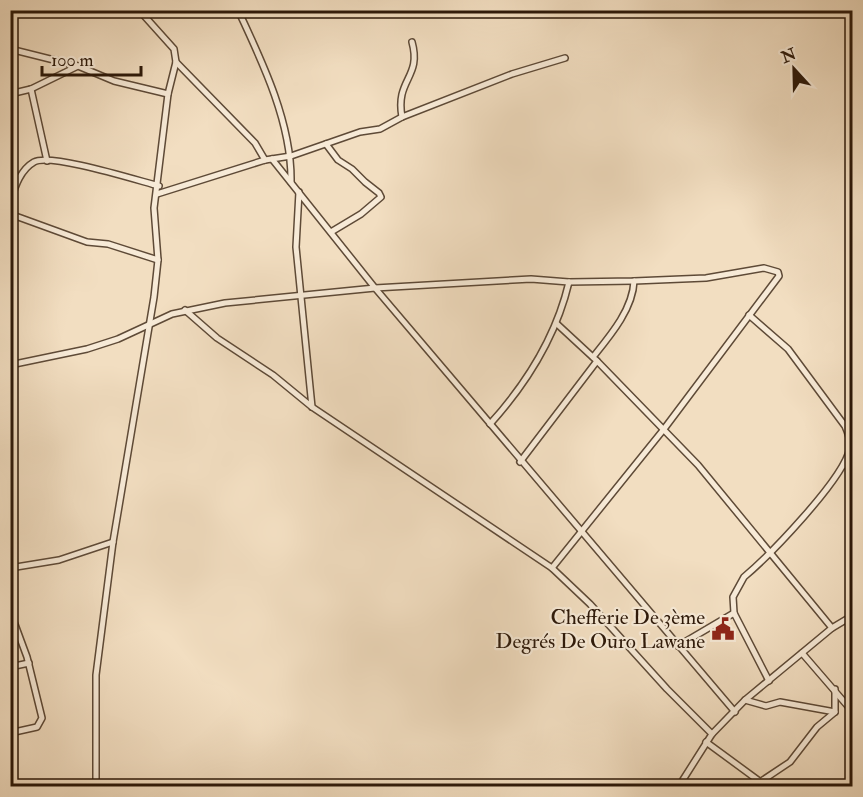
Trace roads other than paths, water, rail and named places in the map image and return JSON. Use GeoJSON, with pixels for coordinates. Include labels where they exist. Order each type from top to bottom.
{"type":"FeatureCollection","features":[{"type":"Feature","properties":{"kind":"street"},"geometry":{"type":"LineString","coordinates":[[96,786],[96,675],[113,543],[158,260],[155,233],[157,194],[168,94],[176,62],[174,49],[139,10]]}},
{"type":"Feature","properties":{"kind":"street"},"geometry":{"type":"LineString","coordinates":[[238,10],[270,87],[291,156],[291,182]]}},
{"type":"Feature","properties":{"kind":"street"},"geometry":{"type":"LineString","coordinates":[[402,117],[399,99],[417,57],[412,42]]}},
{"type":"Feature","properties":{"kind":"street"},"geometry":{"type":"LineString","coordinates":[[10,49],[78,66],[114,81],[168,94]]}},
{"type":"Feature","properties":{"kind":"street"},"geometry":{"type":"LineString","coordinates":[[157,194],[265,160],[291,156],[360,132],[380,129],[402,117],[512,74],[565,58]]}},
{"type":"Feature","properties":{"kind":"street"},"geometry":{"type":"LineString","coordinates":[[176,62],[255,143],[265,160]]}},
{"type":"Feature","properties":{"kind":"street"},"geometry":{"type":"LineString","coordinates":[[10,94],[31,89],[78,66]]}},
{"type":"Feature","properties":{"kind":"street"},"geometry":{"type":"LineString","coordinates":[[31,89],[47,161]]}},
{"type":"Feature","properties":{"kind":"street"},"geometry":{"type":"LineString","coordinates":[[326,144],[338,160],[380,193],[381,197],[361,214],[331,232]]}},
{"type":"Feature","properties":{"kind":"street"},"geometry":{"type":"LineString","coordinates":[[272,159],[375,288],[520,462],[735,712]]}},
{"type":"Feature","properties":{"kind":"street"},"geometry":{"type":"LineString","coordinates":[[10,202],[25,170],[36,161],[64,162],[159,186]]}},
{"type":"Feature","properties":{"kind":"street"},"geometry":{"type":"LineString","coordinates":[[299,192],[295,221],[300,296],[312,407]]}},
{"type":"Feature","properties":{"kind":"street"},"geometry":{"type":"LineString","coordinates":[[10,214],[87,242],[108,244],[158,260]]}},
{"type":"Feature","properties":{"kind":"street"},"geometry":{"type":"LineString","coordinates":[[10,365],[87,349],[185,310],[225,303],[375,288],[531,279],[570,282],[706,278],[773,268],[779,276],[664,429],[552,568]]}},
{"type":"Feature","properties":{"kind":"street"},"geometry":{"type":"LineString","coordinates":[[520,462],[595,359],[632,296],[634,281]]}},
{"type":"Feature","properties":{"kind":"street"},"geometry":{"type":"LineString","coordinates":[[490,424],[529,375],[557,324],[570,282]]}},
{"type":"Feature","properties":{"kind":"street"},"geometry":{"type":"LineString","coordinates":[[185,310],[217,338],[273,375],[312,407],[552,568],[590,604],[667,689],[712,734]]}},
{"type":"Feature","properties":{"kind":"street"},"geometry":{"type":"LineString","coordinates":[[749,315],[788,350],[845,426],[850,448],[843,466],[829,487],[737,588],[733,597],[734,613],[768,681]]}},
{"type":"Feature","properties":{"kind":"street"},"geometry":{"type":"LineString","coordinates":[[557,324],[664,429],[771,551],[832,628]]}},
{"type":"Feature","properties":{"kind":"street"},"geometry":{"type":"LineString","coordinates":[[843,466],[852,458]]}},
{"type":"Feature","properties":{"kind":"street"},"geometry":{"type":"LineString","coordinates":[[10,568],[59,560],[113,543]]}},
{"type":"Feature","properties":{"kind":"street"},"geometry":{"type":"LineString","coordinates":[[10,611],[29,663],[41,723],[10,733]]}},
{"type":"Feature","properties":{"kind":"street"},"geometry":{"type":"LineString","coordinates":[[678,646],[734,613]]}},
{"type":"Feature","properties":{"kind":"street"},"geometry":{"type":"LineString","coordinates":[[679,786],[712,734],[745,700],[832,628],[852,616]]}},
{"type":"Feature","properties":{"kind":"street"},"geometry":{"type":"LineString","coordinates":[[802,653],[852,711]]}},
{"type":"Feature","properties":{"kind":"street"},"geometry":{"type":"LineString","coordinates":[[10,667],[29,663]]}},
{"type":"Feature","properties":{"kind":"street"},"geometry":{"type":"LineString","coordinates":[[835,689],[835,712]]}},
{"type":"Feature","properties":{"kind":"street"},"geometry":{"type":"LineString","coordinates":[[745,700],[766,706],[780,702],[835,712]]}},
{"type":"Feature","properties":{"kind":"street"},"geometry":{"type":"LineString","coordinates":[[760,782],[790,762],[817,727],[835,712]]}},
{"type":"Feature","properties":{"kind":"street"},"geometry":{"type":"LineString","coordinates":[[706,742],[766,786]]}},
{"type":"Feature","properties":{"kind":"place","name":"Chefferie De 3ème Degrés De Ouro Lawane"},"geometry":{"type":"Point","coordinates":[723,629]}}]}
